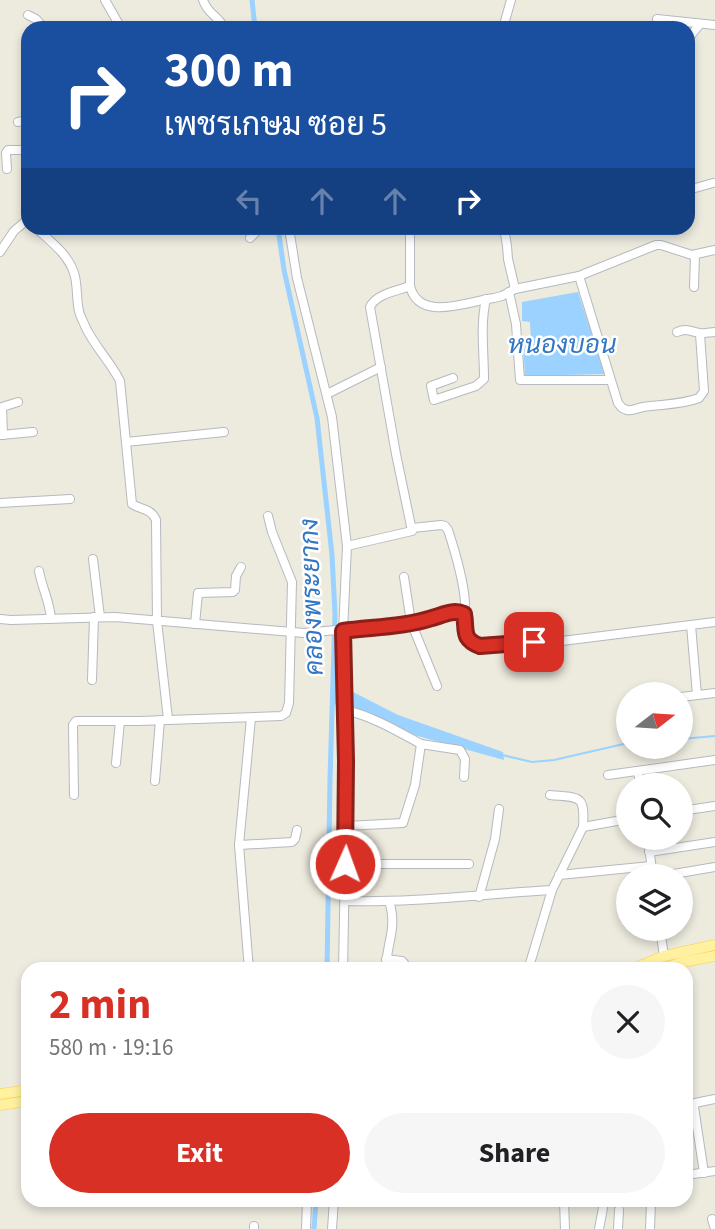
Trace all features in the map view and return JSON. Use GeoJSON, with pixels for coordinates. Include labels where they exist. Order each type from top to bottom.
{"type":"FeatureCollection","features":[{"type":"Feature","properties":{"kind":"main road"},"geometry":{"type":"LineString","coordinates":[[649,962],[715,945]]}},
{"type":"Feature","properties":{"kind":"main road"},"geometry":{"type":"LineString","coordinates":[[683,962],[715,956]]}},
{"type":"Feature","properties":{"kind":"main road"},"geometry":{"type":"LineString","coordinates":[[0,1094],[21,1091]]}},
{"type":"Feature","properties":{"kind":"main road"},"geometry":{"type":"LineString","coordinates":[[0,1105],[21,1102]]}},
{"type":"Feature","properties":{"kind":"street"},"geometry":{"type":"LineString","coordinates":[[105,0],[117,21]]}},
{"type":"Feature","properties":{"kind":"street"},"geometry":{"type":"LineString","coordinates":[[203,0],[207,11],[220,21]]}},
{"type":"Feature","properties":{"kind":"street"},"geometry":{"type":"LineString","coordinates":[[505,21],[511,0]]}},
{"type":"Feature","properties":{"kind":"street"},"geometry":{"type":"LineString","coordinates":[[28,15],[38,21]]}},
{"type":"Feature","properties":{"kind":"street"},"geometry":{"type":"LineString","coordinates":[[657,19],[674,21]]}},
{"type":"Feature","properties":{"kind":"street"},"geometry":{"type":"LineString","coordinates":[[695,23],[715,25]]}},
{"type":"Feature","properties":{"kind":"street"},"geometry":{"type":"LineString","coordinates":[[695,30],[700,24]]}},
{"type":"Feature","properties":{"kind":"street"},"geometry":{"type":"LineString","coordinates":[[7,169],[8,150],[21,150]]}},
{"type":"Feature","properties":{"kind":"street"},"geometry":{"type":"LineString","coordinates":[[695,188],[713,183]]}},
{"type":"Feature","properties":{"kind":"street"},"geometry":{"type":"LineString","coordinates":[[0,252],[21,226]]}},
{"type":"Feature","properties":{"kind":"street"},"geometry":{"type":"LineString","coordinates":[[43,235],[65,256],[72,267],[79,311],[84,324],[120,381],[132,504],[149,510],[156,520],[164,720],[155,781]]}},
{"type":"Feature","properties":{"kind":"street"},"geometry":{"type":"LineString","coordinates":[[250,238],[253,235]]}},
{"type":"Feature","properties":{"kind":"street"},"geometry":{"type":"LineString","coordinates":[[290,235],[297,278],[333,425],[347,546],[342,631],[346,826],[343,962]]}},
{"type":"Feature","properties":{"kind":"street"},"geometry":{"type":"LineString","coordinates":[[410,235],[412,293],[417,300],[434,309],[502,296],[512,290],[579,276],[656,245],[695,255],[715,250]]}},
{"type":"Feature","properties":{"kind":"street"},"geometry":{"type":"LineString","coordinates":[[505,235],[520,380],[611,380]]}},
{"type":"Feature","properties":{"kind":"street"},"geometry":{"type":"LineString","coordinates":[[694,287],[695,255]]}},
{"type":"Feature","properties":{"kind":"street"},"geometry":{"type":"LineString","coordinates":[[579,276],[618,403],[624,409],[680,403],[699,398],[704,391],[700,334]]}},
{"type":"Feature","properties":{"kind":"street"},"geometry":{"type":"LineString","coordinates":[[410,286],[377,298],[370,307],[412,528]]}},
{"type":"Feature","properties":{"kind":"street"},"geometry":{"type":"LineString","coordinates":[[453,378],[431,386],[434,400],[477,386],[484,379],[482,316],[486,299]]}},
{"type":"Feature","properties":{"kind":"street"},"geometry":{"type":"LineString","coordinates":[[677,332],[715,332]]}},
{"type":"Feature","properties":{"kind":"street"},"geometry":{"type":"LineString","coordinates":[[327,394],[381,367]]}},
{"type":"Feature","properties":{"kind":"street"},"geometry":{"type":"LineString","coordinates":[[18,402],[2,407],[2,435],[33,432]]}},
{"type":"Feature","properties":{"kind":"street"},"geometry":{"type":"LineString","coordinates":[[126,442],[224,432]]}},
{"type":"Feature","properties":{"kind":"street"},"geometry":{"type":"LineString","coordinates":[[0,503],[70,499]]}},
{"type":"Feature","properties":{"kind":"street"},"geometry":{"type":"LineString","coordinates":[[74,795],[76,721],[251,718],[281,716],[286,713],[289,703],[292,582],[268,516]]}},
{"type":"Feature","properties":{"kind":"street"},"geometry":{"type":"LineString","coordinates":[[347,546],[412,531],[412,528],[445,526],[463,587],[467,637],[480,646],[515,642],[554,642],[715,622]]}},
{"type":"Feature","properties":{"kind":"street"},"geometry":{"type":"LineString","coordinates":[[92,680],[97,617],[93,559]]}},
{"type":"Feature","properties":{"kind":"street"},"geometry":{"type":"LineString","coordinates":[[195,624],[198,593],[233,592],[241,567]]}},
{"type":"Feature","properties":{"kind":"street"},"geometry":{"type":"LineString","coordinates":[[39,570],[50,605],[51,619]]}},
{"type":"Feature","properties":{"kind":"street"},"geometry":{"type":"LineString","coordinates":[[404,577],[411,622],[437,686]]}},
{"type":"Feature","properties":{"kind":"street"},"geometry":{"type":"LineString","coordinates":[[0,619],[97,617],[278,632],[324,633],[423,621],[453,611],[464,614]]}},
{"type":"Feature","properties":{"kind":"street"},"geometry":{"type":"LineString","coordinates":[[691,625],[697,695]]}},
{"type":"Feature","properties":{"kind":"street"},"geometry":{"type":"LineString","coordinates":[[693,696],[715,693]]}},
{"type":"Feature","properties":{"kind":"street"},"geometry":{"type":"LineString","coordinates":[[345,710],[359,713],[421,744],[460,750],[465,759],[464,776]]}},
{"type":"Feature","properties":{"kind":"street"},"geometry":{"type":"LineString","coordinates":[[248,962],[239,845],[251,718]]}},
{"type":"Feature","properties":{"kind":"street"},"geometry":{"type":"LineString","coordinates":[[116,762],[120,721]]}},
{"type":"Feature","properties":{"kind":"street"},"geometry":{"type":"LineString","coordinates":[[346,826],[403,823],[415,782],[421,744]]}},
{"type":"Feature","properties":{"kind":"street"},"geometry":{"type":"LineString","coordinates":[[608,775],[715,760]]}},
{"type":"Feature","properties":{"kind":"street"},"geometry":{"type":"LineString","coordinates":[[530,962],[552,890],[583,827],[582,802],[550,794]]}},
{"type":"Feature","properties":{"kind":"street"},"geometry":{"type":"LineString","coordinates":[[693,809],[715,806]]}},
{"type":"Feature","properties":{"kind":"street"},"geometry":{"type":"LineString","coordinates":[[479,897],[495,839],[499,809]]}},
{"type":"Feature","properties":{"kind":"street"},"geometry":{"type":"LineString","coordinates":[[583,827],[616,822]]}},
{"type":"Feature","properties":{"kind":"street"},"geometry":{"type":"LineString","coordinates":[[239,845],[292,842],[297,830]]}},
{"type":"Feature","properties":{"kind":"street"},"geometry":{"type":"LineString","coordinates":[[651,864],[649,852],[715,842]]}},
{"type":"Feature","properties":{"kind":"street"},"geometry":{"type":"LineString","coordinates":[[345,864],[469,864]]}},
{"type":"Feature","properties":{"kind":"street"},"geometry":{"type":"LineString","coordinates":[[693,871],[715,867]]}},
{"type":"Feature","properties":{"kind":"street"},"geometry":{"type":"LineString","coordinates":[[559,875],[616,869]]}},
{"type":"Feature","properties":{"kind":"street"},"geometry":{"type":"LineString","coordinates":[[345,901],[479,897],[552,890]]}},
{"type":"Feature","properties":{"kind":"street"},"geometry":{"type":"LineString","coordinates":[[389,901],[393,928],[386,959],[403,962]]}},
{"type":"Feature","properties":{"kind":"street"},"geometry":{"type":"LineString","coordinates":[[662,941],[664,956]]}},
{"type":"Feature","properties":{"kind":"street"},"geometry":{"type":"LineString","coordinates":[[704,1173],[694,1107],[695,1103],[715,1099]]}},
{"type":"Feature","properties":{"kind":"street"},"geometry":{"type":"LineString","coordinates":[[693,1174],[715,1171]]}},
{"type":"Feature","properties":{"kind":"street"},"geometry":{"type":"LineString","coordinates":[[306,1229],[307,1207]]}},
{"type":"Feature","properties":{"kind":"street"},"geometry":{"type":"LineString","coordinates":[[331,1229],[333,1207]]}},
{"type":"Feature","properties":{"kind":"street"},"geometry":{"type":"LineString","coordinates":[[564,1207],[565,1229]]}},
{"type":"Feature","properties":{"kind":"street"},"geometry":{"type":"LineString","coordinates":[[650,1229],[651,1207]]}},
{"type":"Feature","properties":{"kind":"street"},"geometry":{"type":"LineString","coordinates":[[598,1229],[603,1208]]}},
{"type":"Feature","properties":{"kind":"street"},"geometry":{"type":"LineString","coordinates":[[618,1229],[620,1210]]}},
{"type":"Feature","properties":{"kind":"street"},"geometry":{"type":"LineString","coordinates":[[712,1219],[715,1229]]}},
{"type":"Feature","properties":{"kind":"water","name":"หนองบอน"},"geometry":{"type":"Polygon","coordinates":[[[578,292],[605,374],[525,376],[523,343],[531,341],[530,322],[522,321],[522,302],[578,292]]]}},
{"type":"Feature","properties":{"kind":"water"},"geometry":{"type":"Polygon","coordinates":[[[333,685],[398,715],[503,752],[504,760],[414,735],[351,707],[332,704],[333,685]]]}},
{"type":"Feature","properties":{"kind":"waterway","name":"คลองพระยากง"},"geometry":{"type":"LineString","coordinates":[[252,0],[254,21]]}},
{"type":"Feature","properties":{"kind":"waterway","name":"คลองพระยากง"},"geometry":{"type":"LineString","coordinates":[[279,235],[284,270],[317,418],[332,555],[335,614],[327,962]]}},
{"type":"Feature","properties":{"kind":"waterway"},"geometry":{"type":"LineString","coordinates":[[693,738],[715,736]]}},
{"type":"Feature","properties":{"kind":"waterway"},"geometry":{"type":"LineString","coordinates":[[502,755],[532,762],[554,760],[616,746]]}},
{"type":"Feature","properties":{"kind":"waterway","name":"คลองพระยากง"},"geometry":{"type":"LineString","coordinates":[[314,1229],[316,1207]]}},
{"type":"Feature","properties":{"kind":"route"},"geometry":{"type":"LineString","coordinates":[[345,864],[343,631],[423,621],[459,611],[464,614],[467,637],[472,643],[480,646],[534,642]]}}]}
